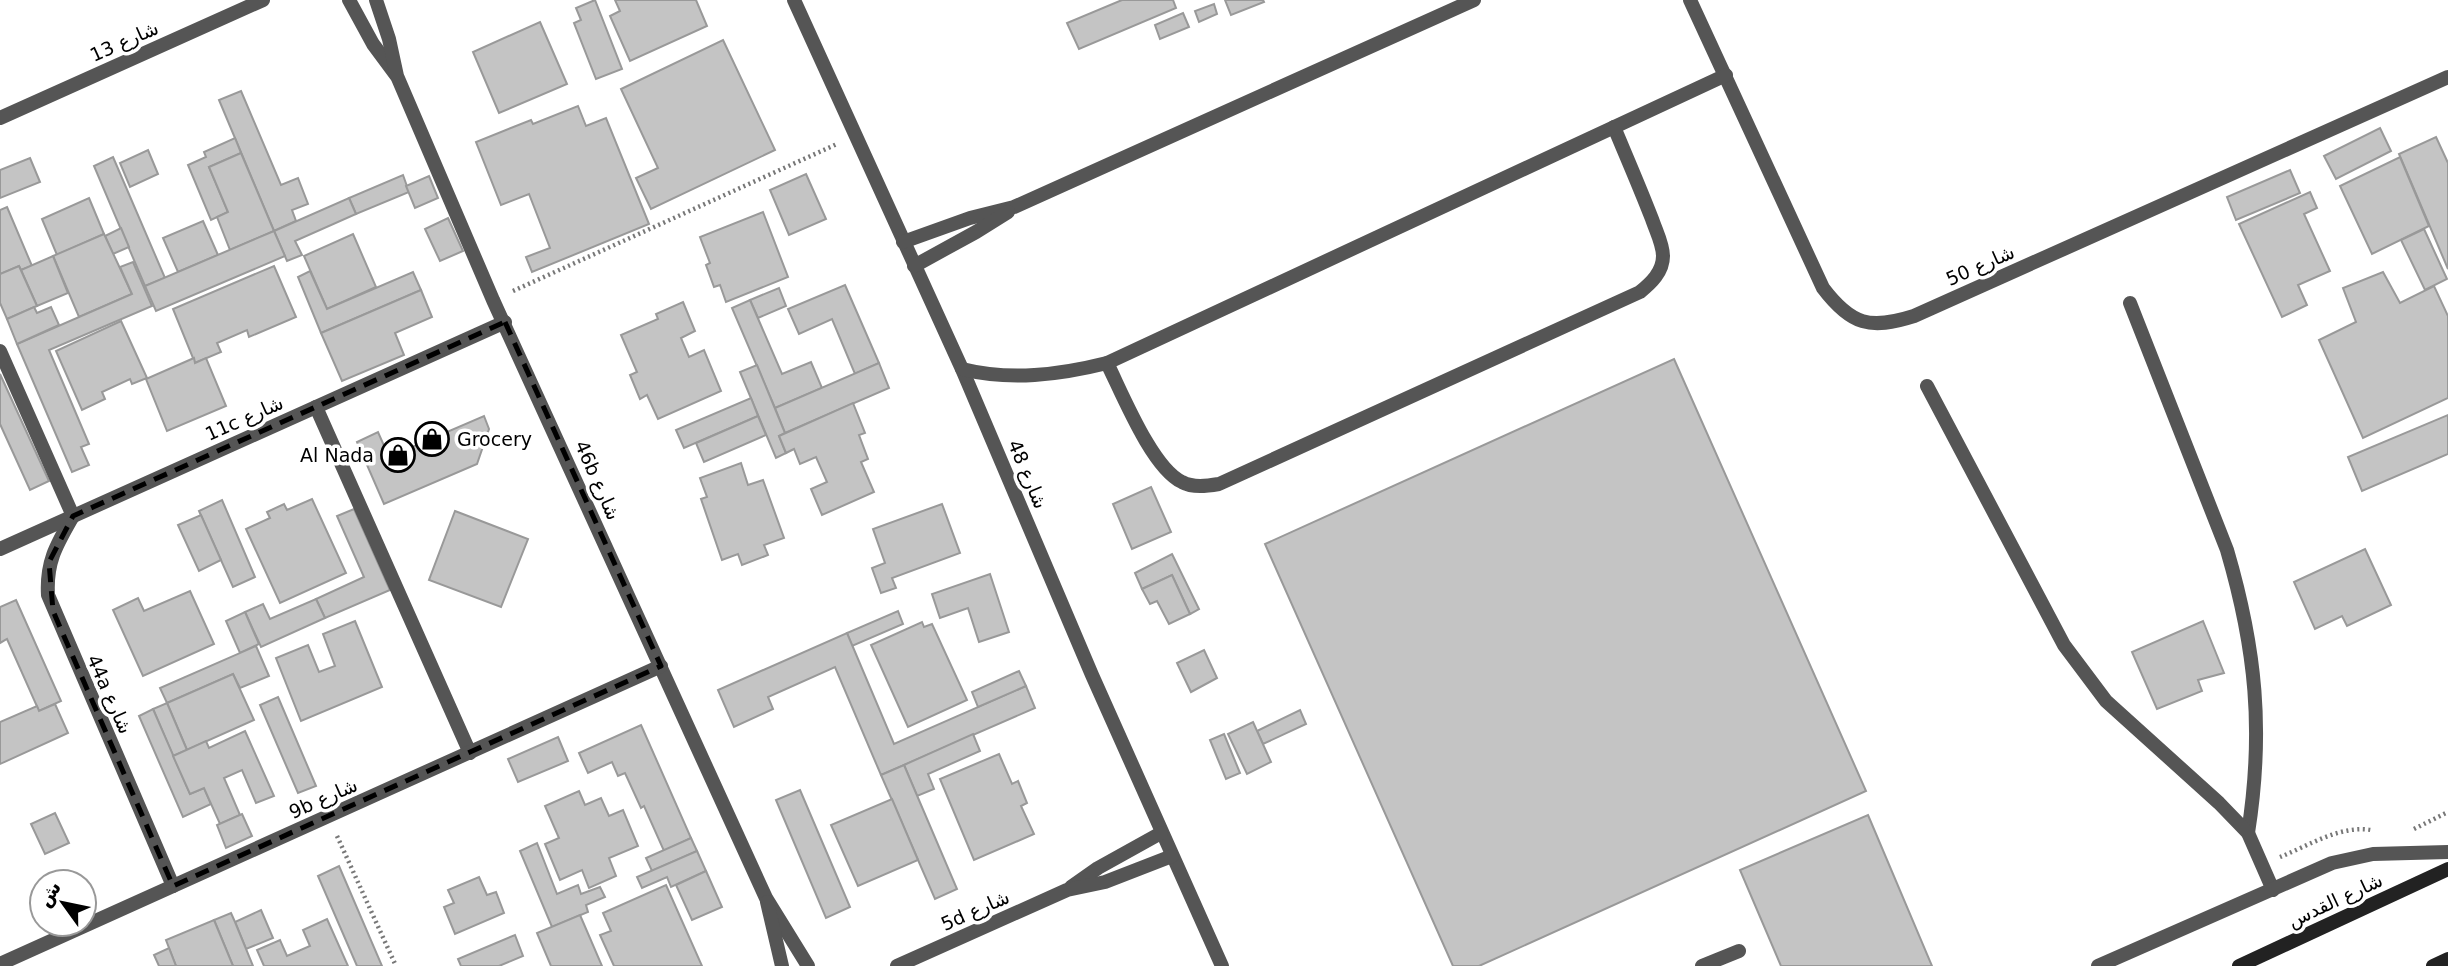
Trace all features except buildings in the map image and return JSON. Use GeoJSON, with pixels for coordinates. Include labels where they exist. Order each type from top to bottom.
{"type":"FeatureCollection","features":[{"type":"Feature","properties":{"kind":"main road","name":"شارع القدس"},"geometry":{"type":"LineString","coordinates":[[2239,966],[2448,870]]}},
{"type":"Feature","properties":{"kind":"main road"},"geometry":{"type":"LineString","coordinates":[[2433,966],[2448,959]]}},
{"type":"Feature","properties":{"kind":"street","name":"شارع 13"},"geometry":{"type":"LineString","coordinates":[[0,118],[263,0]]}},
{"type":"Feature","properties":{"kind":"street","name":"46b شارع"},"geometry":{"type":"LineString","coordinates":[[349,0],[373,44],[397,76]]}},
{"type":"Feature","properties":{"kind":"street","name":"46b شارع"},"geometry":{"type":"LineString","coordinates":[[376,0],[389,39],[397,76],[494,300],[766,898],[808,966]]}},
{"type":"Feature","properties":{"kind":"street","name":"شارع 48"},"geometry":{"type":"LineString","coordinates":[[794,0],[962,369],[1161,832],[1222,966]]}},
{"type":"Feature","properties":{"kind":"street"},"geometry":{"type":"LineString","coordinates":[[914,266],[976,233],[1014,207],[1474,0]]}},
{"type":"Feature","properties":{"kind":"street","name":"شارع 50"},"geometry":{"type":"LineString","coordinates":[[1690,0],[1823,288],[1839,309],[1862,322],[1889,324],[1914,316],[2448,77]]}},
{"type":"Feature","properties":{"kind":"street"},"geometry":{"type":"LineString","coordinates":[[962,369],[1008,376],[1060,372],[1107,363],[1726,75]]}},
{"type":"Feature","properties":{"kind":"street"},"geometry":{"type":"LineString","coordinates":[[1107,363],[1161,464],[1182,482],[1200,486],[1219,484],[1640,292],[1660,271],[1663,256],[1657,232],[1614,127]]}},
{"type":"Feature","properties":{"kind":"street"},"geometry":{"type":"LineString","coordinates":[[904,242],[970,218],[1014,207]]}},
{"type":"Feature","properties":{"kind":"street"},"geometry":{"type":"LineString","coordinates":[[2130,303],[2227,550],[2238,589],[2254,674],[2258,716],[2258,755],[2248,833]]}},
{"type":"Feature","properties":{"kind":"street","name":"11c شارع"},"geometry":{"type":"LineString","coordinates":[[0,548],[505,322]]}},
{"type":"Feature","properties":{"kind":"street"},"geometry":{"type":"LineString","coordinates":[[0,351],[73,516]]}},
{"type":"Feature","properties":{"kind":"street"},"geometry":{"type":"LineString","coordinates":[[1927,386],[2064,645],[2086,676],[2125,720],[2219,803],[2248,833],[2273,890]]}},
{"type":"Feature","properties":{"kind":"street"},"geometry":{"type":"LineString","coordinates":[[316,407],[470,752]]}},
{"type":"Feature","properties":{"kind":"street","name":"44a شارع"},"geometry":{"type":"LineString","coordinates":[[73,516],[49,562],[48,595],[173,886]]}},
{"type":"Feature","properties":{"kind":"street","name":"9b شارع"},"geometry":{"type":"LineString","coordinates":[[0,964],[20,961],[173,886],[661,666]]}},
{"type":"Feature","properties":{"kind":"street","name":"5d شارع"},"geometry":{"type":"LineString","coordinates":[[898,966],[1067,890],[1098,868],[1161,832]]}},
{"type":"Feature","properties":{"kind":"street"},"geometry":{"type":"LineString","coordinates":[[2098,966],[2332,863],[2353,857],[2394,852],[2448,852]]}},
{"type":"Feature","properties":{"kind":"street","name":"5d شارع"},"geometry":{"type":"LineString","coordinates":[[1067,890],[1105,882],[1172,856]]}},
{"type":"Feature","properties":{"kind":"street","name":"46b شارع"},"geometry":{"type":"LineString","coordinates":[[766,898],[782,966]]}},
{"type":"Feature","properties":{"kind":"street"},"geometry":{"type":"LineString","coordinates":[[1702,966],[1739,951]]}},
{"type":"Feature","properties":{"kind":"path"},"geometry":{"type":"LineString","coordinates":[[494,300],[857,135]]}},
{"type":"Feature","properties":{"kind":"path"},"geometry":{"type":"LineString","coordinates":[[328,817],[396,966]]}},
{"type":"Feature","properties":{"kind":"highlighted area"},"geometry":{"type":"Polygon","coordinates":[[[505,322],[661,666],[173,886],[53,611],[49,562],[73,516],[505,322]]]}},
{"type":"Feature","properties":{"kind":"place","name":"Grocery"},"geometry":{"type":"Point","coordinates":[432,439]}},
{"type":"Feature","properties":{"kind":"place","name":"Al Nada"},"geometry":{"type":"Point","coordinates":[398,455]}}]}
